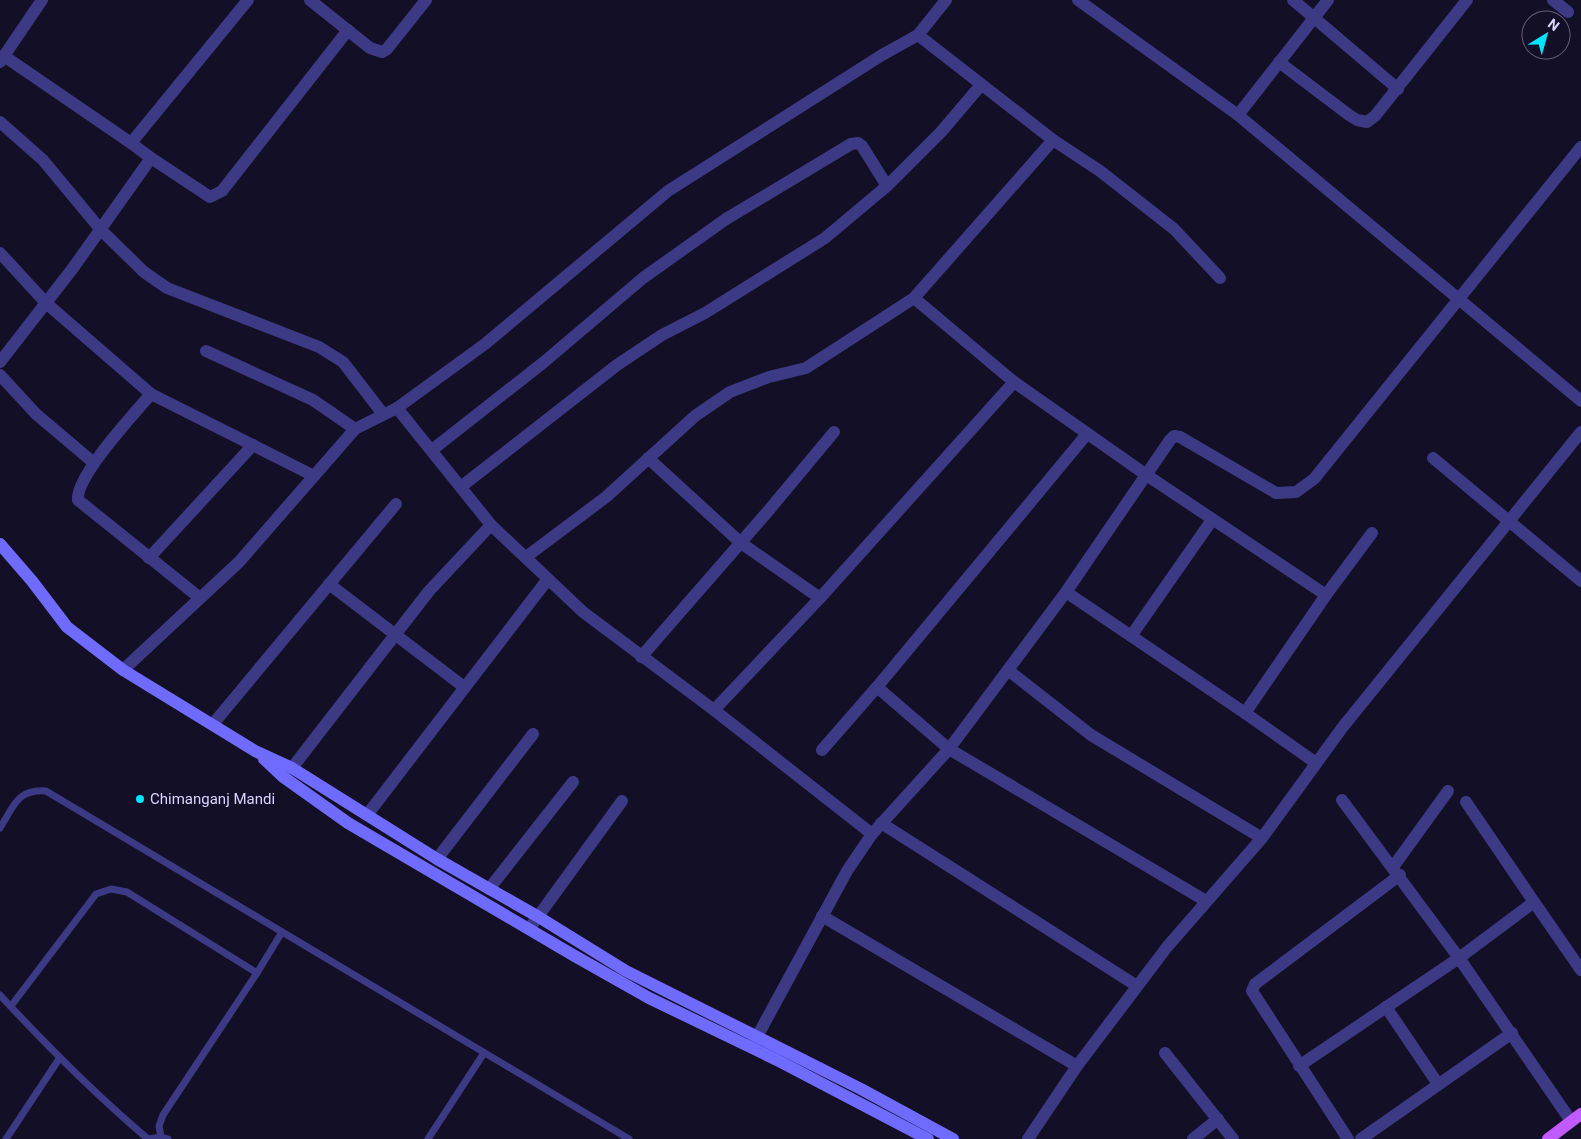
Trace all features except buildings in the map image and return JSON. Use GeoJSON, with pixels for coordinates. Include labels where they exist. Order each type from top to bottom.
{"type":"FeatureCollection","features":[{"type":"Feature","properties":{"kind":"main road"},"geometry":{"type":"LineString","coordinates":[[1548,1139],[1576,1118]]}},
{"type":"Feature","properties":{"kind":"street"},"geometry":{"type":"LineString","coordinates":[[42,0],[2,59],[210,197],[222,191],[348,30]]}},
{"type":"Feature","properties":{"kind":"street"},"geometry":{"type":"LineString","coordinates":[[131,143],[248,0]]}},
{"type":"Feature","properties":{"kind":"street"},"geometry":{"type":"LineString","coordinates":[[310,0],[370,48],[382,52],[387,49],[426,0]]}},
{"type":"Feature","properties":{"kind":"street"},"geometry":{"type":"LineString","coordinates":[[123,670],[239,562],[355,429],[397,408],[485,344],[668,191],[882,55],[918,35],[946,0]]}},
{"type":"Feature","properties":{"kind":"street"},"geometry":{"type":"LineString","coordinates":[[1078,0],[1238,115],[1581,402]]}},
{"type":"Feature","properties":{"kind":"street"},"geometry":{"type":"LineString","coordinates":[[1293,0],[1398,89]]}},
{"type":"Feature","properties":{"kind":"street"},"geometry":{"type":"LineString","coordinates":[[1238,115],[1328,0]]}},
{"type":"Feature","properties":{"kind":"street"},"geometry":{"type":"LineString","coordinates":[[1280,62],[1357,120],[1367,122],[1375,116],[1398,89],[1467,0]]}},
{"type":"Feature","properties":{"kind":"street"},"geometry":{"type":"LineString","coordinates":[[1553,0],[1566,10]]}},
{"type":"Feature","properties":{"kind":"street"},"geometry":{"type":"LineString","coordinates":[[918,35],[981,85],[1054,140],[1100,171],[1174,229],[1220,278]]}},
{"type":"Feature","properties":{"kind":"street"},"geometry":{"type":"LineString","coordinates":[[462,486],[617,365],[662,334],[705,313],[825,238],[887,186],[941,132],[981,85]]}},
{"type":"Feature","properties":{"kind":"street"},"geometry":{"type":"LineString","coordinates":[[0,122],[43,160],[101,230],[144,272],[168,288],[319,347],[343,362],[383,414]]}},
{"type":"Feature","properties":{"kind":"street"},"geometry":{"type":"LineString","coordinates":[[526,557],[606,497],[695,416],[730,392],[769,377],[806,368],[914,298],[1054,140]]}},
{"type":"Feature","properties":{"kind":"street"},"geometry":{"type":"LineString","coordinates":[[432,450],[544,362],[642,278],[726,219],[851,144],[858,143],[862,146],[887,186]]}},
{"type":"Feature","properties":{"kind":"street"},"geometry":{"type":"LineString","coordinates":[[754,1042],[846,871],[881,823],[949,749],[1066,592],[1170,440],[1174,436],[1180,437],[1276,494],[1296,492],[1314,479],[1581,147]]}},
{"type":"Feature","properties":{"kind":"street"},"geometry":{"type":"LineString","coordinates":[[0,362],[101,230],[151,158]]}},
{"type":"Feature","properties":{"kind":"street"},"geometry":{"type":"LineString","coordinates":[[0,253],[46,303],[151,394],[314,476]]}},
{"type":"Feature","properties":{"kind":"street"},"geometry":{"type":"LineString","coordinates":[[914,298],[1014,382],[1212,520],[1326,595]]}},
{"type":"Feature","properties":{"kind":"street"},"geometry":{"type":"LineString","coordinates":[[206,351],[313,400],[355,429]]}},
{"type":"Feature","properties":{"kind":"street"},"geometry":{"type":"LineString","coordinates":[[0,375],[36,414],[94,463]]}},
{"type":"Feature","properties":{"kind":"street"},"geometry":{"type":"LineString","coordinates":[[714,710],[820,598],[1014,382]]}},
{"type":"Feature","properties":{"kind":"street"},"geometry":{"type":"LineString","coordinates":[[151,394],[94,463],[77,492],[78,500],[200,598]]}},
{"type":"Feature","properties":{"kind":"street"},"geometry":{"type":"LineString","coordinates":[[397,408],[462,486],[491,525],[583,612],[714,710],[872,834]]}},
{"type":"Feature","properties":{"kind":"street"},"geometry":{"type":"LineString","coordinates":[[641,657],[741,543],[834,432]]}},
{"type":"Feature","properties":{"kind":"street"},"geometry":{"type":"LineString","coordinates":[[1028,1139],[1077,1066],[1137,986],[1262,838],[1342,728],[1581,432]]}},
{"type":"Feature","properties":{"kind":"street"},"geometry":{"type":"LineString","coordinates":[[822,750],[877,687],[1087,434]]}},
{"type":"Feature","properties":{"kind":"street"},"geometry":{"type":"LineString","coordinates":[[149,558],[253,445]]}},
{"type":"Feature","properties":{"kind":"street"},"geometry":{"type":"LineString","coordinates":[[648,458],[741,543],[820,598]]}},
{"type":"Feature","properties":{"kind":"street"},"geometry":{"type":"LineString","coordinates":[[1433,458],[1581,581]]}},
{"type":"Feature","properties":{"kind":"street"},"geometry":{"type":"LineString","coordinates":[[212,724],[396,504]]}},
{"type":"Feature","properties":{"kind":"street"},"geometry":{"type":"LineString","coordinates":[[1131,636],[1212,520]]}},
{"type":"Feature","properties":{"kind":"street"},"geometry":{"type":"LineString","coordinates":[[292,768],[429,591],[491,525]]}},
{"type":"Feature","properties":{"kind":"street"},"geometry":{"type":"LineString","coordinates":[[1245,713],[1326,595],[1372,533]]}},
{"type":"Feature","properties":{"kind":"street"},"geometry":{"type":"LineString","coordinates":[[0,544],[32,580],[67,627],[123,670],[255,750],[292,768],[437,859],[537,916],[626,971],[928,1139]]}},
{"type":"Feature","properties":{"kind":"street"},"geometry":{"type":"LineString","coordinates":[[366,815],[548,579]]}},
{"type":"Feature","properties":{"kind":"street"},"geometry":{"type":"LineString","coordinates":[[329,584],[464,687]]}},
{"type":"Feature","properties":{"kind":"street"},"geometry":{"type":"LineString","coordinates":[[1066,592],[1245,713],[1316,764]]}},
{"type":"Feature","properties":{"kind":"street"},"geometry":{"type":"LineString","coordinates":[[1008,670],[1091,735],[1262,838]]}},
{"type":"Feature","properties":{"kind":"street"},"geometry":{"type":"LineString","coordinates":[[877,687],[949,749],[1206,902]]}},
{"type":"Feature","properties":{"kind":"street"},"geometry":{"type":"LineString","coordinates":[[437,859],[533,734]]}},
{"type":"Feature","properties":{"kind":"street"},"geometry":{"type":"LineString","coordinates":[[255,750],[282,776],[348,823],[529,930],[649,998],[861,1088],[952,1139]]}},
{"type":"Feature","properties":{"kind":"street"},"geometry":{"type":"LineString","coordinates":[[489,888],[573,782]]}},
{"type":"Feature","properties":{"kind":"street"},"geometry":{"type":"LineString","coordinates":[[1348,1139],[1254,998],[1252,992],[1255,984],[1396,871],[1448,791]]}},
{"type":"Feature","properties":{"kind":"street"},"geometry":{"type":"LineString","coordinates":[[1342,800],[1576,1118]]}},
{"type":"Feature","properties":{"kind":"street"},"geometry":{"type":"LineString","coordinates":[[529,930],[537,916],[622,801]]}},
{"type":"Feature","properties":{"kind":"street"},"geometry":{"type":"LineString","coordinates":[[1466,802],[1581,970]]}},
{"type":"Feature","properties":{"kind":"street"},"geometry":{"type":"LineString","coordinates":[[881,823],[1137,986]]}},
{"type":"Feature","properties":{"kind":"street"},"geometry":{"type":"LineString","coordinates":[[1300,1066],[1459,958],[1534,902]]}},
{"type":"Feature","properties":{"kind":"street"},"geometry":{"type":"LineString","coordinates":[[822,916],[1077,1066]]}},
{"type":"Feature","properties":{"kind":"street"},"geometry":{"type":"LineString","coordinates":[[1386,1007],[1438,1084]]}},
{"type":"Feature","properties":{"kind":"street"},"geometry":{"type":"LineString","coordinates":[[1361,1139],[1512,1033]]}},
{"type":"Feature","properties":{"kind":"street"},"geometry":{"type":"LineString","coordinates":[[1165,1053],[1233,1139]]}},
{"type":"Feature","properties":{"kind":"street"},"geometry":{"type":"LineString","coordinates":[[1193,1139],[1218,1119]]}},
{"type":"Feature","properties":{"kind":"lane"},"geometry":{"type":"LineString","coordinates":[[0,828],[23,794],[32,790],[46,791],[629,1139]]}},
{"type":"Feature","properties":{"kind":"lane"},"geometry":{"type":"LineString","coordinates":[[11,1006],[96,894],[111,889],[127,892],[256,974]]}},
{"type":"Feature","properties":{"kind":"lane"},"geometry":{"type":"LineString","coordinates":[[0,995],[59,1059],[111,1108],[149,1139],[164,1138],[159,1126],[163,1115],[282,932]]}},
{"type":"Feature","properties":{"kind":"lane"},"geometry":{"type":"LineString","coordinates":[[428,1139],[484,1053]]}},
{"type":"Feature","properties":{"kind":"lane"},"geometry":{"type":"LineString","coordinates":[[6,1139],[59,1059]]}},
{"type":"Feature","properties":{"kind":"place","name":"Chimanganj Mandi"},"geometry":{"type":"Point","coordinates":[140,799]}}]}
